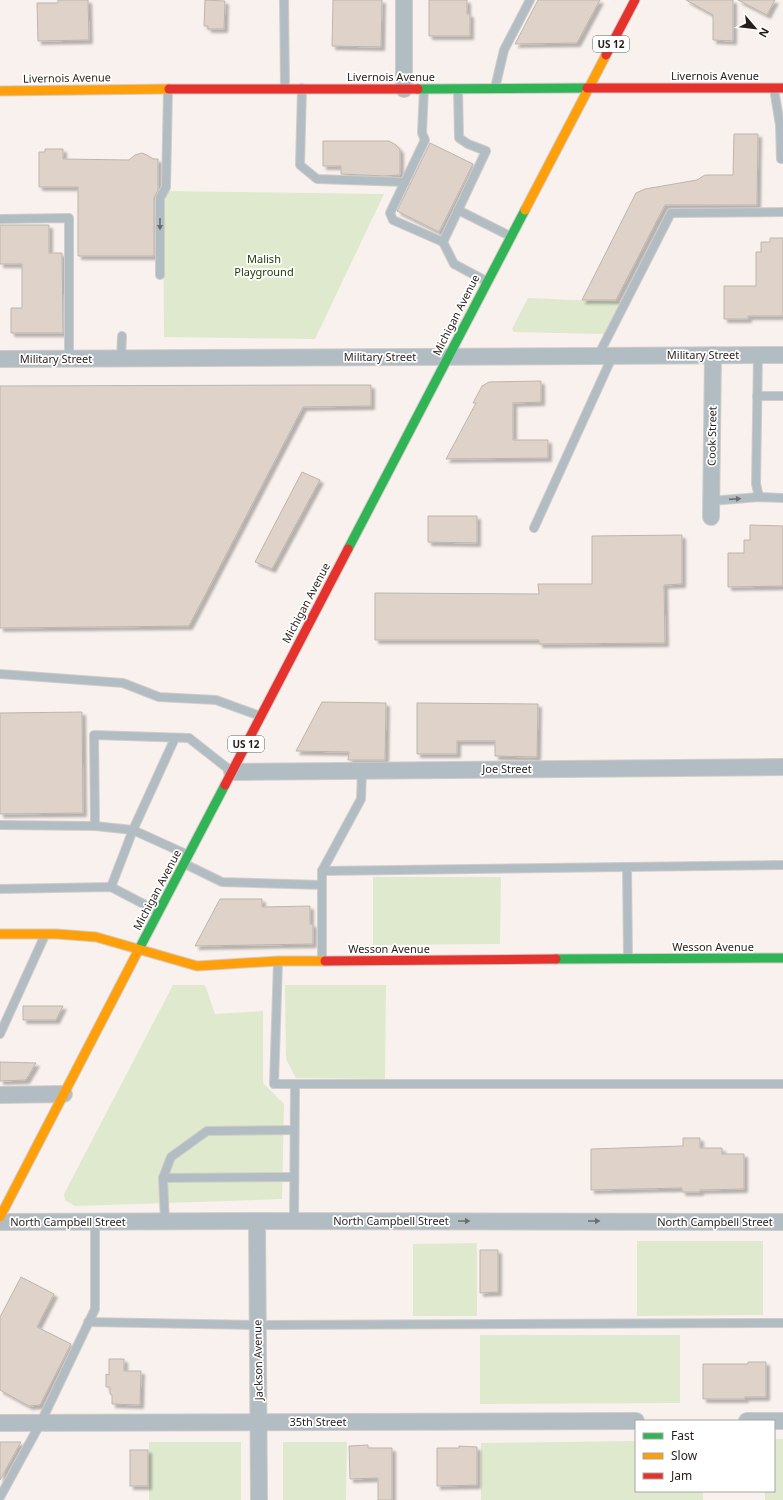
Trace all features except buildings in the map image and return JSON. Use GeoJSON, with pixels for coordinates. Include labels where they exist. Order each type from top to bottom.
{"type":"FeatureCollection","features":[{"type":"Feature","properties":{"kind":"main road","name":"Michigan Avenue"},"geometry":{"type":"LineString","coordinates":[[0,1217],[587,88],[635,0]]}},
{"type":"Feature","properties":{"kind":"main road","name":"Livernois Avenue"},"geometry":{"type":"LineString","coordinates":[[0,91],[285,88],[779,88]]}},
{"type":"Feature","properties":{"kind":"main road","name":"Wesson Avenue"},"geometry":{"type":"LineString","coordinates":[[0,934],[46,934],[96,937],[197,966],[278,961],[783,958]]}},
{"type":"Feature","properties":{"kind":"street"},"geometry":{"type":"LineString","coordinates":[[404,0],[404,89]]}},
{"type":"Feature","properties":{"kind":"street","name":"Cook Street"},"geometry":{"type":"LineString","coordinates":[[711,517],[713,355]]}},
{"type":"Feature","properties":{"kind":"street","name":"Military Street"},"geometry":{"type":"LineString","coordinates":[[0,359],[783,355]]}},
{"type":"Feature","properties":{"kind":"street","name":"Joe Street"},"geometry":{"type":"LineString","coordinates":[[232,772],[783,767]]}},
{"type":"Feature","properties":{"kind":"street"},"geometry":{"type":"LineString","coordinates":[[0,1095],[64,1094]]}},
{"type":"Feature","properties":{"kind":"street","name":"Jackson Avenue"},"geometry":{"type":"LineString","coordinates":[[257,1221],[259,1500]]}},
{"type":"Feature","properties":{"kind":"street","name":"North Campbell Street"},"geometry":{"type":"LineString","coordinates":[[0,1222],[783,1222]]}},
{"type":"Feature","properties":{"kind":"street","name":"35th Street"},"geometry":{"type":"LineString","coordinates":[[0,1423],[635,1421]]}},
{"type":"Feature","properties":{"kind":"lane"},"geometry":{"type":"LineString","coordinates":[[284,0],[285,88]]}},
{"type":"Feature","properties":{"kind":"lane"},"geometry":{"type":"LineString","coordinates":[[495,89],[504,50],[530,0]]}},
{"type":"Feature","properties":{"kind":"lane"},"geometry":{"type":"LineString","coordinates":[[783,78],[779,88],[781,159],[783,159]]}},
{"type":"Feature","properties":{"kind":"lane"},"geometry":{"type":"LineString","coordinates":[[302,88],[300,165],[306,171],[317,180],[405,182]]}},
{"type":"Feature","properties":{"kind":"lane"},"geometry":{"type":"LineString","coordinates":[[160,275],[160,198],[166,187],[168,89]]}},
{"type":"Feature","properties":{"kind":"lane"},"geometry":{"type":"LineString","coordinates":[[424,89],[422,133],[425,140],[390,213],[393,220],[443,242],[454,264],[487,281]]}},
{"type":"Feature","properties":{"kind":"lane"},"geometry":{"type":"LineString","coordinates":[[443,242],[486,151],[468,144],[459,138],[458,89]]}},
{"type":"Feature","properties":{"kind":"lane"},"geometry":{"type":"LineString","coordinates":[[458,210],[510,236]]}},
{"type":"Feature","properties":{"kind":"lane"},"geometry":{"type":"LineString","coordinates":[[534,528],[605,355],[671,213],[783,212]]}},
{"type":"Feature","properties":{"kind":"lane"},"geometry":{"type":"LineString","coordinates":[[0,219],[69,218],[69,359]]}},
{"type":"Feature","properties":{"kind":"lane"},"geometry":{"type":"LineString","coordinates":[[121,358],[122,336]]}},
{"type":"Feature","properties":{"kind":"lane"},"geometry":{"type":"LineString","coordinates":[[758,354],[756,484],[759,497]]}},
{"type":"Feature","properties":{"kind":"lane"},"geometry":{"type":"LineString","coordinates":[[757,396],[783,396]]}},
{"type":"Feature","properties":{"kind":"lane"},"geometry":{"type":"LineString","coordinates":[[711,501],[759,497],[783,498]]}},
{"type":"Feature","properties":{"kind":"lane"},"geometry":{"type":"LineString","coordinates":[[0,674],[122,683],[159,697],[216,700],[261,716]]}},
{"type":"Feature","properties":{"kind":"lane"},"geometry":{"type":"LineString","coordinates":[[95,826],[94,735],[189,738],[232,772]]}},
{"type":"Feature","properties":{"kind":"lane"},"geometry":{"type":"LineString","coordinates":[[111,887],[133,830],[175,738]]}},
{"type":"Feature","properties":{"kind":"lane"},"geometry":{"type":"LineString","coordinates":[[322,961],[322,871],[361,799],[362,770]]}},
{"type":"Feature","properties":{"kind":"lane"},"geometry":{"type":"LineString","coordinates":[[0,825],[95,826],[133,830],[188,855]]}},
{"type":"Feature","properties":{"kind":"lane"},"geometry":{"type":"LineString","coordinates":[[184,864],[222,882],[322,885]]}},
{"type":"Feature","properties":{"kind":"lane"},"geometry":{"type":"LineString","coordinates":[[322,871],[783,865]]}},
{"type":"Feature","properties":{"kind":"lane"},"geometry":{"type":"LineString","coordinates":[[627,867],[628,959]]}},
{"type":"Feature","properties":{"kind":"lane"},"geometry":{"type":"LineString","coordinates":[[0,889],[111,887],[159,912]]}},
{"type":"Feature","properties":{"kind":"lane"},"geometry":{"type":"LineString","coordinates":[[0,1034],[3,1019],[46,934]]}},
{"type":"Feature","properties":{"kind":"lane"},"geometry":{"type":"LineString","coordinates":[[278,961],[274,1084],[783,1084]]}},
{"type":"Feature","properties":{"kind":"lane"},"geometry":{"type":"LineString","coordinates":[[294,1221],[295,1084]]}},
{"type":"Feature","properties":{"kind":"lane"},"geometry":{"type":"LineString","coordinates":[[165,1222],[163,1178],[170,1157],[207,1132],[294,1130]]}},
{"type":"Feature","properties":{"kind":"lane"},"geometry":{"type":"LineString","coordinates":[[163,1178],[294,1177]]}},
{"type":"Feature","properties":{"kind":"lane"},"geometry":{"type":"LineString","coordinates":[[0,1497],[40,1424],[95,1310],[95,1222]]}},
{"type":"Feature","properties":{"kind":"lane"},"geometry":{"type":"LineString","coordinates":[[88,1322],[257,1325],[783,1323]]}},
{"type":"Feature","properties":{"kind":"green space","name":"Malish Playground"},"geometry":{"type":"Polygon","coordinates":[[[163,191],[384,194],[315,339],[164,337],[163,191]]]}},
{"type":"Feature","properties":{"kind":"green space"},"geometry":{"type":"Polygon","coordinates":[[[528,298],[620,302],[604,334],[514,332],[512,329],[528,298]]]}},
{"type":"Feature","properties":{"kind":"green space"},"geometry":{"type":"Polygon","coordinates":[[[373,877],[501,877],[500,944],[373,945],[373,877]]]}},
{"type":"Feature","properties":{"kind":"green space"},"geometry":{"type":"Polygon","coordinates":[[[173,985],[205,985],[215,1014],[263,1011],[263,1083],[284,1104],[282,1199],[75,1206],[65,1200],[64,1194],[173,985]]]}},
{"type":"Feature","properties":{"kind":"green space"},"geometry":{"type":"Polygon","coordinates":[[[285,985],[386,985],[385,1079],[296,1078],[286,1059],[285,985]]]}},
{"type":"Feature","properties":{"kind":"green space"},"geometry":{"type":"Polygon","coordinates":[[[637,1241],[763,1241],[763,1315],[637,1316],[637,1241]]]}},
{"type":"Feature","properties":{"kind":"green space"},"geometry":{"type":"Polygon","coordinates":[[[477,1243],[477,1316],[413,1316],[413,1244],[477,1243]]]}},
{"type":"Feature","properties":{"kind":"green space"},"geometry":{"type":"Polygon","coordinates":[[[480,1335],[680,1335],[680,1403],[480,1404],[480,1335]]]}},
{"type":"Feature","properties":{"kind":"green space"},"geometry":{"type":"Polygon","coordinates":[[[775,1439],[783,1439],[783,1500],[765,1500],[765,1492],[775,1492],[775,1439]]]}},
{"type":"Feature","properties":{"kind":"green space"},"geometry":{"type":"Polygon","coordinates":[[[635,1441],[635,1492],[703,1492],[703,1500],[481,1500],[481,1443],[635,1441]]]}},
{"type":"Feature","properties":{"kind":"green space"},"geometry":{"type":"Polygon","coordinates":[[[149,1442],[241,1442],[241,1500],[149,1500],[149,1442]]]}},
{"type":"Feature","properties":{"kind":"green space"},"geometry":{"type":"Polygon","coordinates":[[[283,1442],[347,1442],[346,1500],[283,1500],[283,1442]]]}},
{"type":"Feature","properties":{"kind":"traffic: fast"},"geometry":{"type":"LineString","coordinates":[[418,89],[587,88]]}},
{"type":"Feature","properties":{"kind":"traffic: fast"},"geometry":{"type":"LineString","coordinates":[[348,549],[525,210]]}},
{"type":"Feature","properties":{"kind":"traffic: fast"},"geometry":{"type":"LineString","coordinates":[[138,951],[225,785]]}},
{"type":"Feature","properties":{"kind":"traffic: fast"},"geometry":{"type":"LineString","coordinates":[[556,959],[783,958]]}},
{"type":"Feature","properties":{"kind":"traffic: slow"},"geometry":{"type":"LineString","coordinates":[[525,210],[606,55]]}},
{"type":"Feature","properties":{"kind":"traffic: slow"},"geometry":{"type":"LineString","coordinates":[[0,91],[169,89]]}},
{"type":"Feature","properties":{"kind":"traffic: slow"},"geometry":{"type":"LineString","coordinates":[[0,934],[57,934],[96,937],[197,966],[278,961],[325,961]]}},
{"type":"Feature","properties":{"kind":"traffic: slow"},"geometry":{"type":"LineString","coordinates":[[0,1217],[138,951]]}},
{"type":"Feature","properties":{"kind":"traffic: jam"},"geometry":{"type":"LineString","coordinates":[[606,55],[635,0]]}},
{"type":"Feature","properties":{"kind":"traffic: jam"},"geometry":{"type":"LineString","coordinates":[[587,88],[783,88]]}},
{"type":"Feature","properties":{"kind":"traffic: jam"},"geometry":{"type":"LineString","coordinates":[[169,89],[418,89]]}},
{"type":"Feature","properties":{"kind":"traffic: jam"},"geometry":{"type":"LineString","coordinates":[[225,785],[348,549]]}},
{"type":"Feature","properties":{"kind":"traffic: jam"},"geometry":{"type":"LineString","coordinates":[[325,961],[556,959]]}}]}
